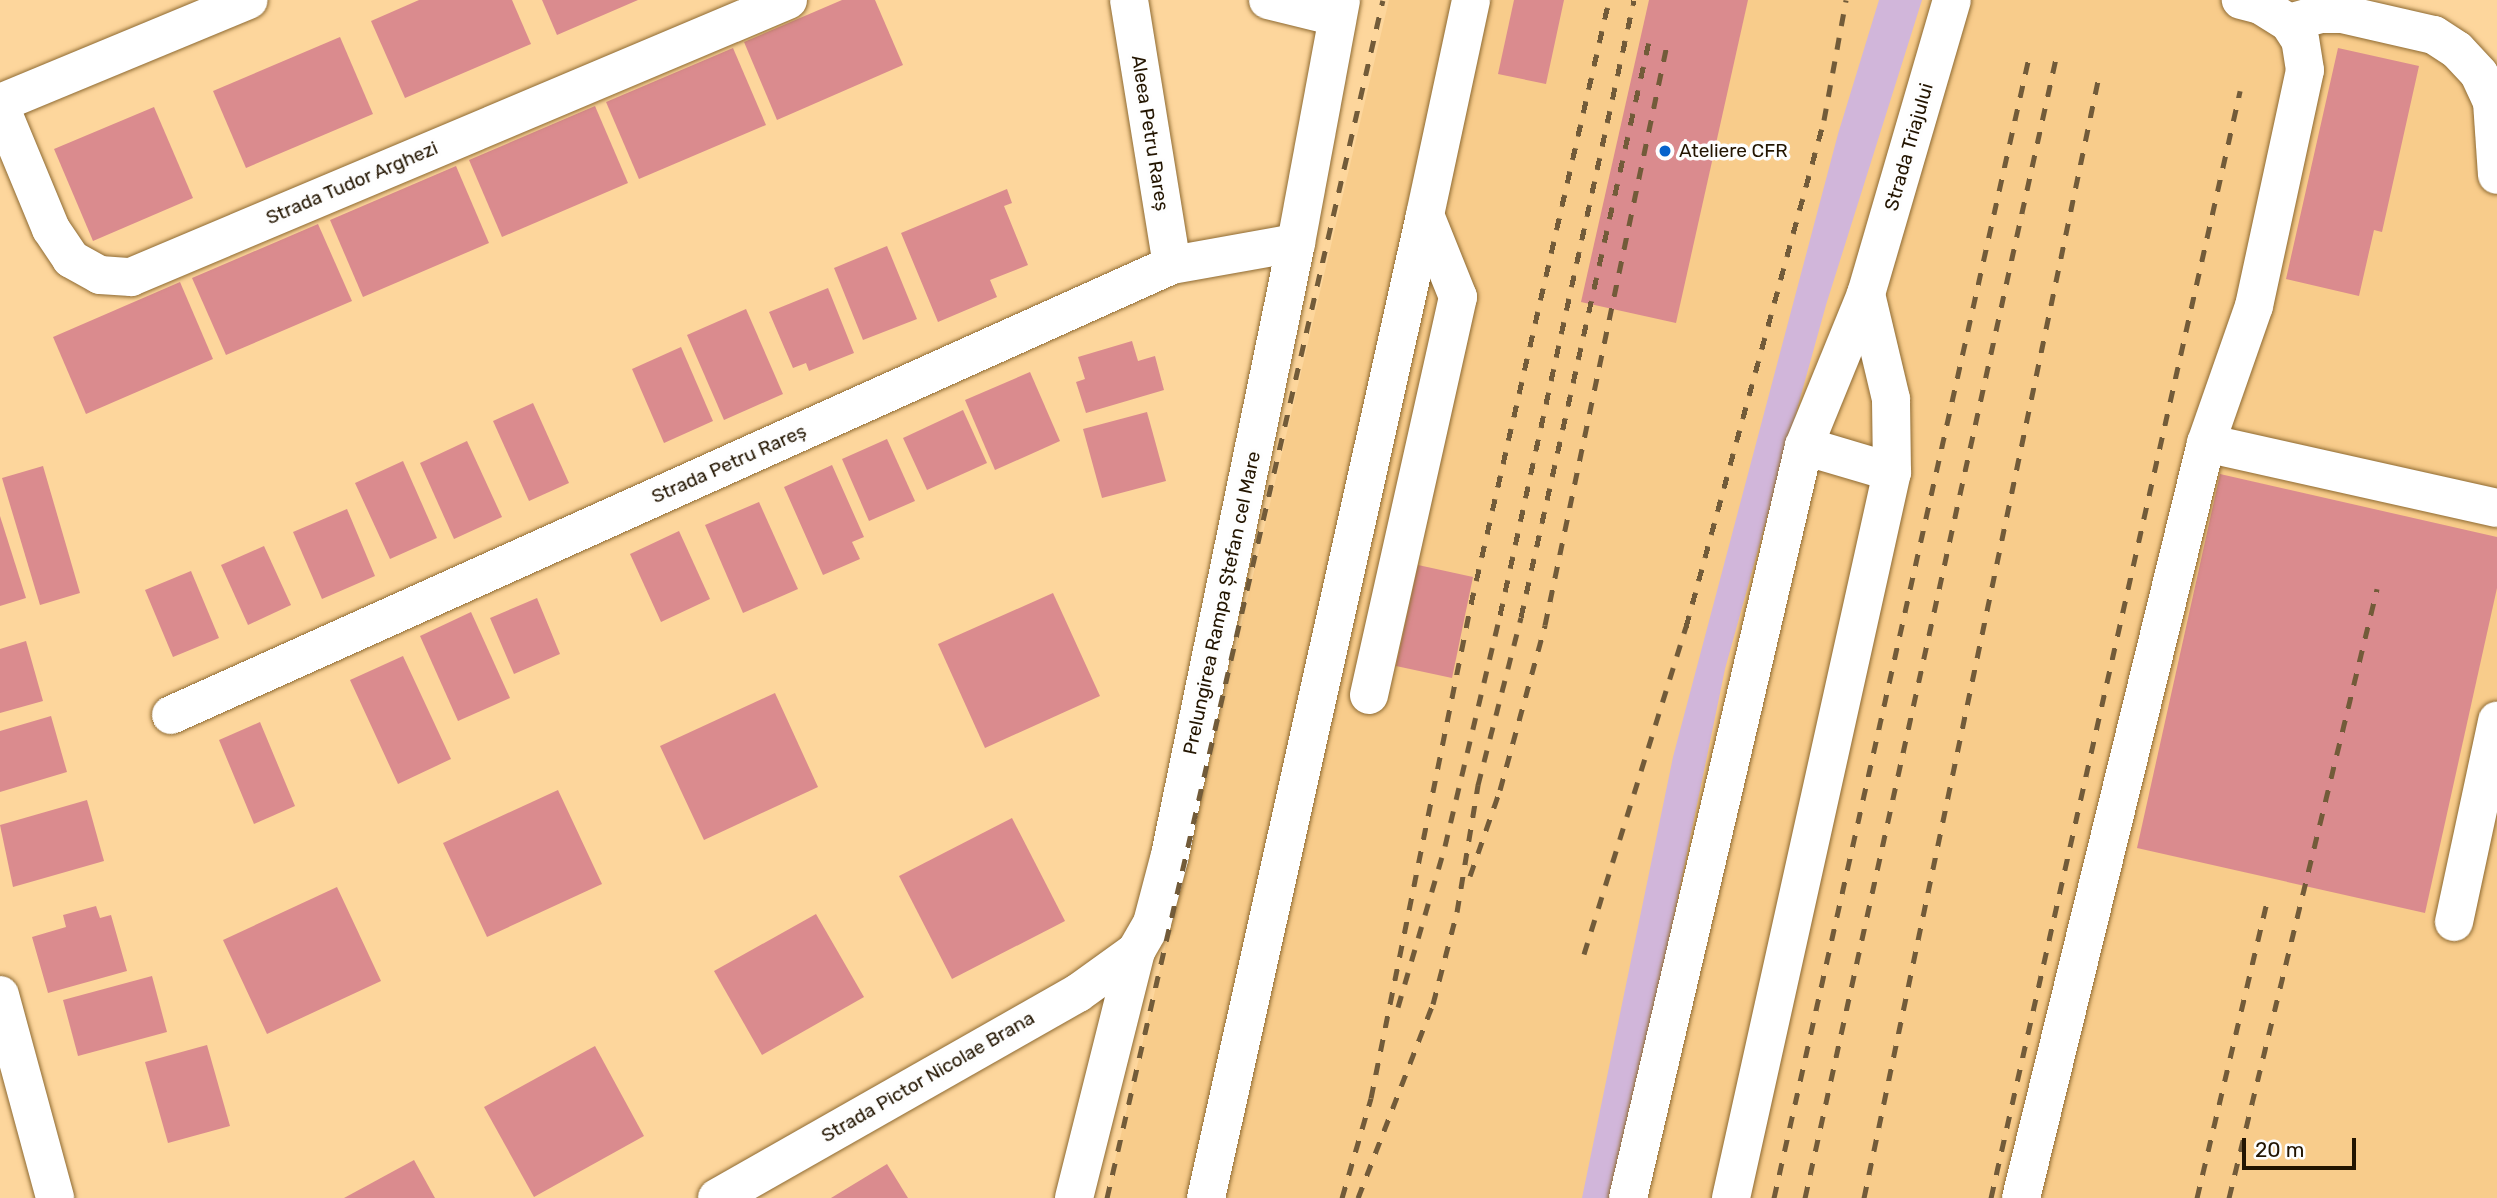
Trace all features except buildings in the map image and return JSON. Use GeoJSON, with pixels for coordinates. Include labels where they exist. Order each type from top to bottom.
{"type":"FeatureCollection","features":[{"type":"Feature","properties":{"kind":"street"},"geometry":{"type":"LineString","coordinates":[[0,105],[249,0]]}},
{"type":"Feature","properties":{"kind":"street","name":"Strada Tudor Arghezi"},"geometry":{"type":"LineString","coordinates":[[0,105],[51,229],[71,259],[100,275],[131,276],[788,0]]}},
{"type":"Feature","properties":{"kind":"street","name":"Aleea Petru Rareș"},"geometry":{"type":"LineString","coordinates":[[1129,0],[1172,265]]}},
{"type":"Feature","properties":{"kind":"street"},"geometry":{"type":"LineString","coordinates":[[1268,0],[1339,8]]}},
{"type":"Feature","properties":{"kind":"street"},"geometry":{"type":"LineString","coordinates":[[1206,1198],[1471,0]]}},
{"type":"Feature","properties":{"kind":"street","name":"Strada Triajului"},"geometry":{"type":"LineString","coordinates":[[1628,1198],[1804,446],[1867,294],[1952,0]]}},
{"type":"Feature","properties":{"kind":"street"},"geometry":{"type":"LineString","coordinates":[[2021,1198],[2206,443],[2254,306],[2305,70],[2300,40],[2289,23],[2260,5],[2241,0]]}},
{"type":"Feature","properties":{"kind":"street","name":"Prelungirea Rampa Ștefan cel Mare"},"geometry":{"type":"LineString","coordinates":[[1074,1198],[1136,951],[1153,923],[1170,855],[1296,243],[1339,8]]}},
{"type":"Feature","properties":{"kind":"street"},"geometry":{"type":"LineString","coordinates":[[2289,23],[2320,13],[2342,14],[2434,35],[2457,50],[2479,74],[2492,102],[2497,175]]}},
{"type":"Feature","properties":{"kind":"street"},"geometry":{"type":"LineString","coordinates":[[1369,695],[1458,297],[1425,215]]}},
{"type":"Feature","properties":{"kind":"street","name":"Strada Petru Rareș"},"geometry":{"type":"LineString","coordinates":[[171,715],[1172,265],[1296,243]]}},
{"type":"Feature","properties":{"kind":"street"},"geometry":{"type":"LineString","coordinates":[[1731,1198],[1881,538],[1892,472],[1891,399],[1867,294]]}},
{"type":"Feature","properties":{"kind":"street"},"geometry":{"type":"LineString","coordinates":[[2206,443],[2497,508]]}},
{"type":"Feature","properties":{"kind":"street"},"geometry":{"type":"LineString","coordinates":[[1804,446],[1892,472]]}},
{"type":"Feature","properties":{"kind":"street"},"geometry":{"type":"LineString","coordinates":[[2454,922],[2497,721]]}},
{"type":"Feature","properties":{"kind":"street","name":"Strada Pictor Nicolae Brana"},"geometry":{"type":"LineString","coordinates":[[717,1198],[1077,993],[1136,951]]}},
{"type":"Feature","properties":{"kind":"street"},"geometry":{"type":"LineString","coordinates":[[0,995],[55,1198]]}},
{"type":"Feature","properties":{"kind":"shaded area"},"geometry":{"type":"Polygon","coordinates":[[[1389,0],[2246,0],[2497,64],[2497,1198],[1106,1198],[1389,0]]]}},
{"type":"Feature","properties":{"kind":"shaded area"},"geometry":{"type":"Polygon","coordinates":[[[1879,0],[1922,0],[1826,305],[1725,669],[1616,1198],[1582,1198],[1673,757],[1838,134],[1879,0]]]}},
{"type":"Feature","properties":{"kind":"railway"},"geometry":{"type":"LineString","coordinates":[[1107,1198],[1383,0]]}},
{"type":"Feature","properties":{"kind":"railway"},"geometry":{"type":"LineString","coordinates":[[1342,1198],[1371,1098],[1471,604],[1609,0]]}},
{"type":"Feature","properties":{"kind":"railway"},"geometry":{"type":"LineString","coordinates":[[1398,1007],[1445,846],[1500,615],[1634,0]]}},
{"type":"Feature","properties":{"kind":"railway"},"geometry":{"type":"LineString","coordinates":[[1584,954],[1686,627],[1824,120],[1846,0]]}},
{"type":"Feature","properties":{"kind":"railway"},"geometry":{"type":"LineString","coordinates":[[1358,1198],[1433,1004],[1457,912],[1478,785],[1521,617],[1651,32]]}},
{"type":"Feature","properties":{"kind":"railway"},"geometry":{"type":"LineString","coordinates":[[1470,876],[1500,790],[1545,625],[1668,40]]}},
{"type":"Feature","properties":{"kind":"railway"},"geometry":{"type":"LineString","coordinates":[[1774,1198],[2030,53]]}},
{"type":"Feature","properties":{"kind":"railway"},"geometry":{"type":"LineString","coordinates":[[1805,1198],[2056,58]]}},
{"type":"Feature","properties":{"kind":"railway"},"geometry":{"type":"LineString","coordinates":[[1864,1198],[2099,76]]}},
{"type":"Feature","properties":{"kind":"railway"},"geometry":{"type":"LineString","coordinates":[[1991,1198],[2240,91]]}},
{"type":"Feature","properties":{"kind":"railway"},"geometry":{"type":"LineString","coordinates":[[2229,1198],[2377,589]]}},
{"type":"Feature","properties":{"kind":"railway"},"geometry":{"type":"LineString","coordinates":[[2197,1198],[2267,901]]}},
{"type":"Feature","properties":{"kind":"place","name":"Ateliere CFR"},"geometry":{"type":"Point","coordinates":[1665,151]}}]}
